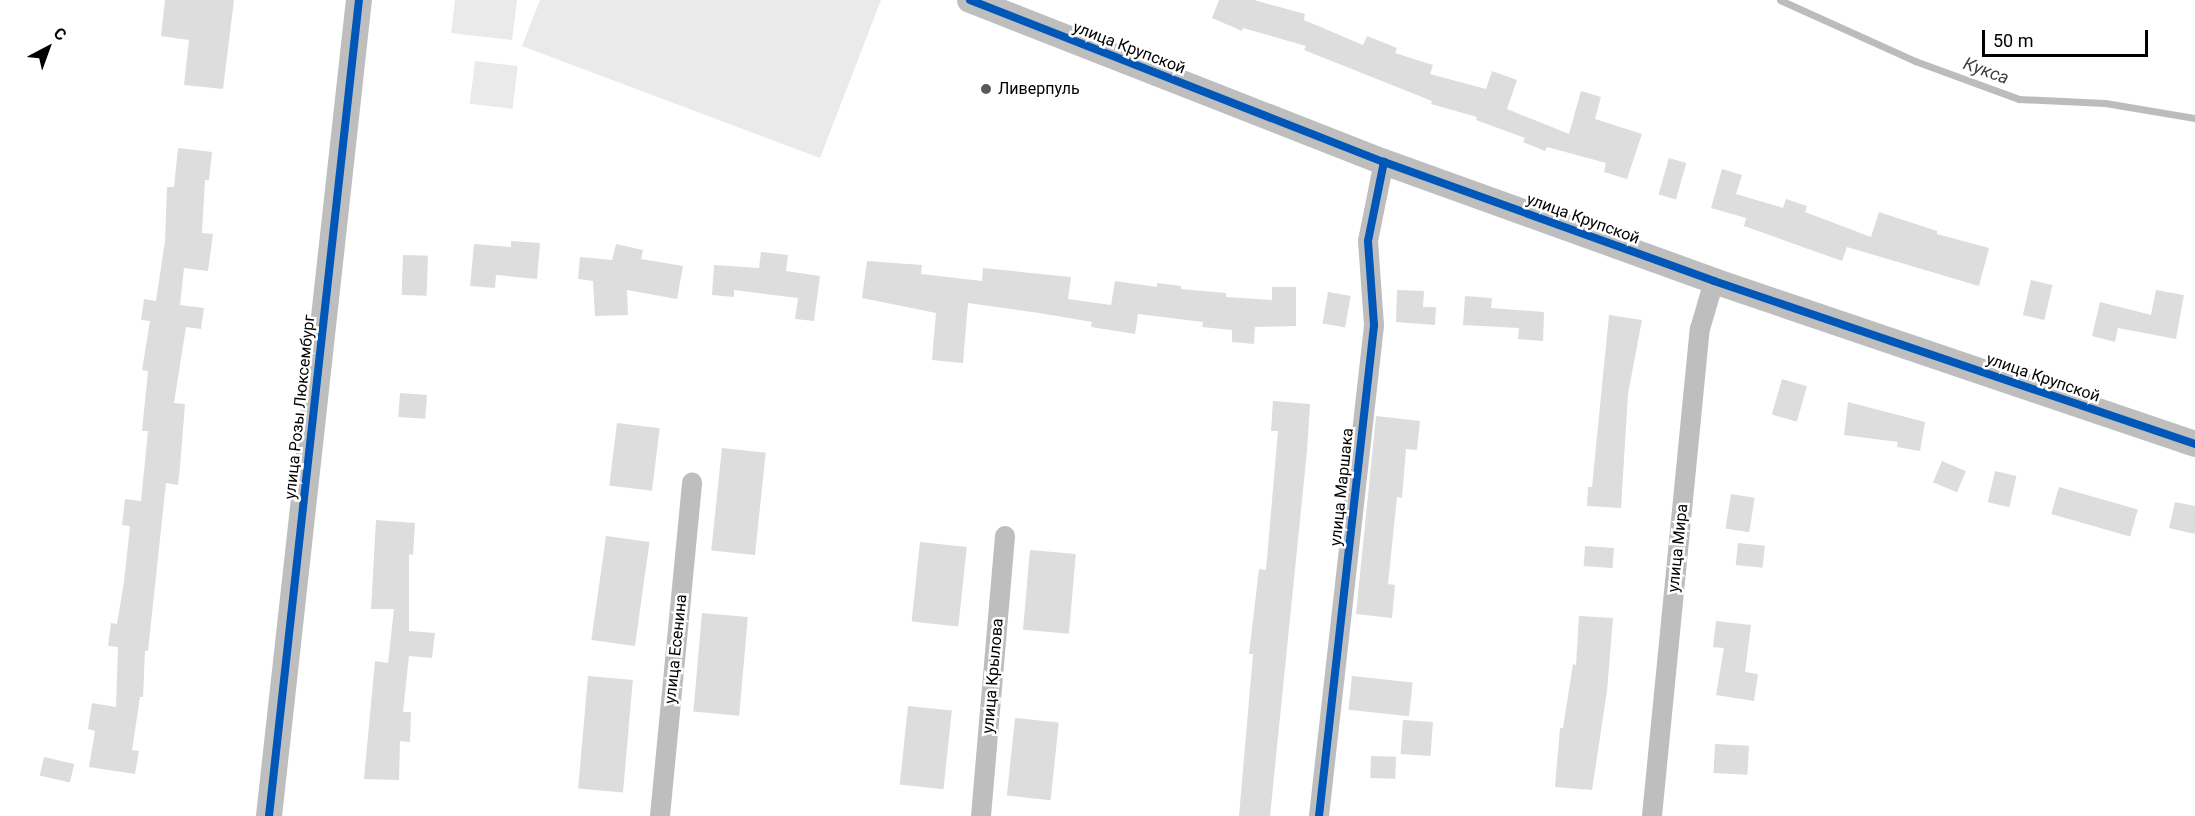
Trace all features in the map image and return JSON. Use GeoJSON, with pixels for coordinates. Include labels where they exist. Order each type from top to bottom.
{"type":"FeatureCollection","features":[{"type":"Feature","properties":{"kind":"street","name":"улица Розы Люксембург"},"geometry":{"type":"LineString","coordinates":[[269,816],[359,0]]}},
{"type":"Feature","properties":{"kind":"street","name":"улица Крупской"},"geometry":{"type":"LineString","coordinates":[[970,0],[1384,162],[1714,281],[2195,444]]}},
{"type":"Feature","properties":{"kind":"street","name":"улица Маршака"},"geometry":{"type":"LineString","coordinates":[[1319,816],[1374,325],[1368,242],[1384,162]]}},
{"type":"Feature","properties":{"kind":"street","name":"улица Мира"},"geometry":{"type":"LineString","coordinates":[[1652,816],[1700,329],[1714,281]]}},
{"type":"Feature","properties":{"kind":"street","name":"улица Есенина"},"geometry":{"type":"LineString","coordinates":[[660,816],[692,483]]}},
{"type":"Feature","properties":{"kind":"street","name":"улица Крылова"},"geometry":{"type":"LineString","coordinates":[[981,816],[1005,536]]}},
{"type":"Feature","properties":{"kind":"shaded area"},"geometry":{"type":"Polygon","coordinates":[[[455,0],[517,0],[512,40],[451,33],[455,0]]]}},
{"type":"Feature","properties":{"kind":"shaded area"},"geometry":{"type":"Polygon","coordinates":[[[540,0],[881,0],[820,158],[522,46],[540,0]]]}},
{"type":"Feature","properties":{"kind":"shaded area"},"geometry":{"type":"Polygon","coordinates":[[[475,61],[518,66],[512,109],[470,104],[475,61]]]}},
{"type":"Feature","properties":{"kind":"building"},"geometry":{"type":"Polygon","coordinates":[[[165,0],[234,0],[223,89],[184,85],[189,40],[161,36],[165,0]]]}},
{"type":"Feature","properties":{"kind":"building"},"geometry":{"type":"Polygon","coordinates":[[[1219,0],[1254,0],[1305,14],[1304,20],[1363,45],[1367,36],[1397,48],[1395,53],[1433,65],[1430,74],[1486,89],[1492,71],[1517,80],[1507,109],[1569,134],[1581,91],[1601,97],[1595,119],[1642,134],[1627,179],[1604,172],[1606,163],[1547,147],[1545,151],[1523,142],[1525,138],[1476,120],[1477,117],[1431,104],[1432,101],[1304,50],[1306,46],[1243,28],[1242,31],[1212,18],[1219,0]]]}},
{"type":"Feature","properties":{"kind":"building"},"geometry":{"type":"Polygon","coordinates":[[[178,148],[212,152],[209,180],[205,180],[202,233],[213,234],[208,271],[184,268],[180,305],[204,308],[201,329],[186,327],[174,403],[185,404],[180,467],[178,485],[166,483],[148,651],[145,651],[143,697],[140,697],[132,750],[139,751],[135,774],[89,767],[95,731],[88,729],[92,703],[116,707],[118,647],[108,646],[111,623],[117,624],[124,582],[130,526],[122,525],[125,499],[141,501],[148,431],[142,431],[148,371],[142,370],[150,321],[141,320],[144,299],[156,301],[165,241],[167,187],[174,187],[178,148]]]}},
{"type":"Feature","properties":{"kind":"building"},"geometry":{"type":"Polygon","coordinates":[[[1669,158],[1686,163],[1676,199],[1659,195],[1669,158]]]}},
{"type":"Feature","properties":{"kind":"building"},"geometry":{"type":"Polygon","coordinates":[[[1722,169],[1742,175],[1736,194],[1783,208],[1786,199],[1807,206],[1805,212],[1871,237],[1879,212],[1937,231],[1937,234],[1989,248],[1979,286],[1847,247],[1842,261],[1744,226],[1746,218],[1711,208],[1722,169]]]}},
{"type":"Feature","properties":{"kind":"building"},"geometry":{"type":"Polygon","coordinates":[[[511,241],[540,243],[537,279],[496,275],[495,288],[470,286],[474,244],[511,247],[511,241]]]}},
{"type":"Feature","properties":{"kind":"building"},"geometry":{"type":"Polygon","coordinates":[[[616,244],[643,250],[641,259],[683,266],[677,299],[627,290],[628,315],[595,316],[593,281],[578,279],[580,257],[612,260],[616,244]]]}},
{"type":"Feature","properties":{"kind":"building"},"geometry":{"type":"Polygon","coordinates":[[[761,252],[788,255],[786,271],[820,276],[814,321],[795,319],[798,298],[734,290],[734,297],[712,295],[714,265],[759,268],[761,252]]]}},
{"type":"Feature","properties":{"kind":"building"},"geometry":{"type":"Polygon","coordinates":[[[403,255],[428,256],[427,296],[402,295],[403,255]]]}},
{"type":"Feature","properties":{"kind":"building"},"geometry":{"type":"Polygon","coordinates":[[[867,261],[922,265],[921,274],[982,281],[983,268],[1071,277],[1068,299],[1111,305],[1115,281],[1157,287],[1157,283],[1181,286],[1181,289],[1226,293],[1226,297],[1272,300],[1272,287],[1296,287],[1296,326],[1255,327],[1254,344],[1232,342],[1232,330],[1202,327],[1203,322],[1138,314],[1135,334],[1091,327],[1092,322],[968,303],[963,363],[932,360],[936,313],[862,298],[867,261]]]}},
{"type":"Feature","properties":{"kind":"building"},"geometry":{"type":"Polygon","coordinates":[[[2031,280],[2052,285],[2044,320],[2023,315],[2031,280]]]}},
{"type":"Feature","properties":{"kind":"building"},"geometry":{"type":"Polygon","coordinates":[[[1397,290],[1424,291],[1423,307],[1436,307],[1435,325],[1396,322],[1397,290]]]}},
{"type":"Feature","properties":{"kind":"building"},"geometry":{"type":"Polygon","coordinates":[[[2156,290],[2184,295],[2176,339],[2118,328],[2115,342],[2092,336],[2100,302],[2151,315],[2156,290]]]}},
{"type":"Feature","properties":{"kind":"building"},"geometry":{"type":"Polygon","coordinates":[[[1328,292],[1351,296],[1345,328],[1322,324],[1328,292]]]}},
{"type":"Feature","properties":{"kind":"building"},"geometry":{"type":"Polygon","coordinates":[[[1465,296],[1492,298],[1491,308],[1544,312],[1543,341],[1518,339],[1519,328],[1463,325],[1465,296]]]}},
{"type":"Feature","properties":{"kind":"building"},"geometry":{"type":"Polygon","coordinates":[[[1609,315],[1642,320],[1628,394],[1621,508],[1587,506],[1588,487],[1592,487],[1609,315]]]}},
{"type":"Feature","properties":{"kind":"building"},"geometry":{"type":"Polygon","coordinates":[[[1782,379],[1807,386],[1797,422],[1772,415],[1782,379]]]}},
{"type":"Feature","properties":{"kind":"building"},"geometry":{"type":"Polygon","coordinates":[[[400,393],[427,395],[425,419],[398,417],[400,393]]]}},
{"type":"Feature","properties":{"kind":"building"},"geometry":{"type":"Polygon","coordinates":[[[1273,401],[1310,404],[1307,451],[1270,816],[1239,816],[1253,654],[1249,654],[1259,569],[1266,570],[1278,431],[1271,431],[1273,401]]]}},
{"type":"Feature","properties":{"kind":"building"},"geometry":{"type":"Polygon","coordinates":[[[1848,402],[1925,422],[1920,451],[1897,447],[1898,442],[1844,435],[1848,402]]]}},
{"type":"Feature","properties":{"kind":"building"},"geometry":{"type":"Polygon","coordinates":[[[1376,416],[1420,421],[1417,450],[1406,449],[1402,498],[1397,497],[1388,584],[1395,585],[1392,618],[1356,614],[1376,416]]]}},
{"type":"Feature","properties":{"kind":"building"},"geometry":{"type":"Polygon","coordinates":[[[617,423],[660,428],[652,491],[609,486],[617,423]]]}},
{"type":"Feature","properties":{"kind":"building"},"geometry":{"type":"Polygon","coordinates":[[[722,448],[766,453],[755,555],[711,550],[722,448]]]}},
{"type":"Feature","properties":{"kind":"building"},"geometry":{"type":"Polygon","coordinates":[[[1942,461],[1966,471],[1957,492],[1933,482],[1942,461]]]}},
{"type":"Feature","properties":{"kind":"building"},"geometry":{"type":"Polygon","coordinates":[[[1995,471],[2016,476],[2009,507],[1988,502],[1995,471]]]}},
{"type":"Feature","properties":{"kind":"building"},"geometry":{"type":"Polygon","coordinates":[[[2059,487],[2138,510],[2130,537],[2051,514],[2059,487]]]}},
{"type":"Feature","properties":{"kind":"building"},"geometry":{"type":"Polygon","coordinates":[[[1731,494],[1755,498],[1749,532],[1726,529],[1731,494]]]}},
{"type":"Feature","properties":{"kind":"building"},"geometry":{"type":"Polygon","coordinates":[[[2175,502],[2195,506],[2195,534],[2169,528],[2175,502]]]}},
{"type":"Feature","properties":{"kind":"building"},"geometry":{"type":"Polygon","coordinates":[[[376,520],[415,523],[413,555],[409,554],[409,631],[435,633],[432,658],[409,656],[403,712],[411,712],[410,742],[400,741],[399,780],[364,779],[375,661],[388,663],[394,609],[371,609],[376,520]]]}},
{"type":"Feature","properties":{"kind":"building"},"geometry":{"type":"Polygon","coordinates":[[[606,536],[650,542],[635,646],[591,640],[606,536]]]}},
{"type":"Feature","properties":{"kind":"building"},"geometry":{"type":"Polygon","coordinates":[[[920,542],[967,547],[958,626],[912,622],[920,542]]]}},
{"type":"Feature","properties":{"kind":"building"},"geometry":{"type":"Polygon","coordinates":[[[1738,543],[1765,546],[1763,568],[1736,565],[1738,543]]]}},
{"type":"Feature","properties":{"kind":"building"},"geometry":{"type":"Polygon","coordinates":[[[1585,546],[1614,548],[1613,568],[1584,566],[1585,546]]]}},
{"type":"Feature","properties":{"kind":"building"},"geometry":{"type":"Polygon","coordinates":[[[1030,550],[1076,554],[1069,634],[1023,630],[1030,550]]]}},
{"type":"Feature","properties":{"kind":"building"},"geometry":{"type":"Polygon","coordinates":[[[702,613],[748,617],[739,716],[693,712],[702,613]]]}},
{"type":"Feature","properties":{"kind":"building"},"geometry":{"type":"Polygon","coordinates":[[[1579,616],[1613,618],[1607,691],[1592,790],[1555,787],[1560,728],[1563,728],[1573,664],[1576,665],[1579,616]]]}},
{"type":"Feature","properties":{"kind":"building"},"geometry":{"type":"Polygon","coordinates":[[[1716,621],[1751,625],[1745,672],[1758,674],[1754,701],[1716,695],[1724,648],[1713,647],[1716,621]]]}},
{"type":"Feature","properties":{"kind":"building"},"geometry":{"type":"Polygon","coordinates":[[[588,676],[633,680],[623,792],[578,789],[588,676]]]}},
{"type":"Feature","properties":{"kind":"building"},"geometry":{"type":"Polygon","coordinates":[[[1352,676],[1413,682],[1409,716],[1348,710],[1352,676]]]}},
{"type":"Feature","properties":{"kind":"building"},"geometry":{"type":"Polygon","coordinates":[[[908,706],[952,711],[944,789],[900,785],[908,706]]]}},
{"type":"Feature","properties":{"kind":"building"},"geometry":{"type":"Polygon","coordinates":[[[1015,718],[1059,723],[1051,800],[1007,796],[1015,718]]]}},
{"type":"Feature","properties":{"kind":"building"},"geometry":{"type":"Polygon","coordinates":[[[1403,720],[1433,722],[1431,756],[1401,754],[1403,720]]]}},
{"type":"Feature","properties":{"kind":"building"},"geometry":{"type":"Polygon","coordinates":[[[1715,744],[1749,746],[1747,775],[1713,773],[1715,744]]]}},
{"type":"Feature","properties":{"kind":"building"},"geometry":{"type":"Polygon","coordinates":[[[1371,756],[1396,757],[1395,779],[1370,778],[1371,756]]]}},
{"type":"Feature","properties":{"kind":"building"},"geometry":{"type":"Polygon","coordinates":[[[44,757],[74,764],[70,782],[40,776],[44,757]]]}},
{"type":"Feature","properties":{"kind":"waterway","name":"Кукса"},"geometry":{"type":"LineString","coordinates":[[1780,0],[1915,61],[2019,99],[2105,103],[2195,118]]}},
{"type":"Feature","properties":{"kind":"cycle path"},"geometry":{"type":"LineString","coordinates":[[269,816],[359,0]]}},
{"type":"Feature","properties":{"kind":"cycle path"},"geometry":{"type":"LineString","coordinates":[[970,0],[1384,162],[1714,281],[2195,444]]}},
{"type":"Feature","properties":{"kind":"cycle path"},"geometry":{"type":"LineString","coordinates":[[1319,816],[1374,325],[1368,241],[1384,162]]}},
{"type":"Feature","properties":{"kind":"place","name":"Ливерпуль"},"geometry":{"type":"Point","coordinates":[986,89]}}]}
